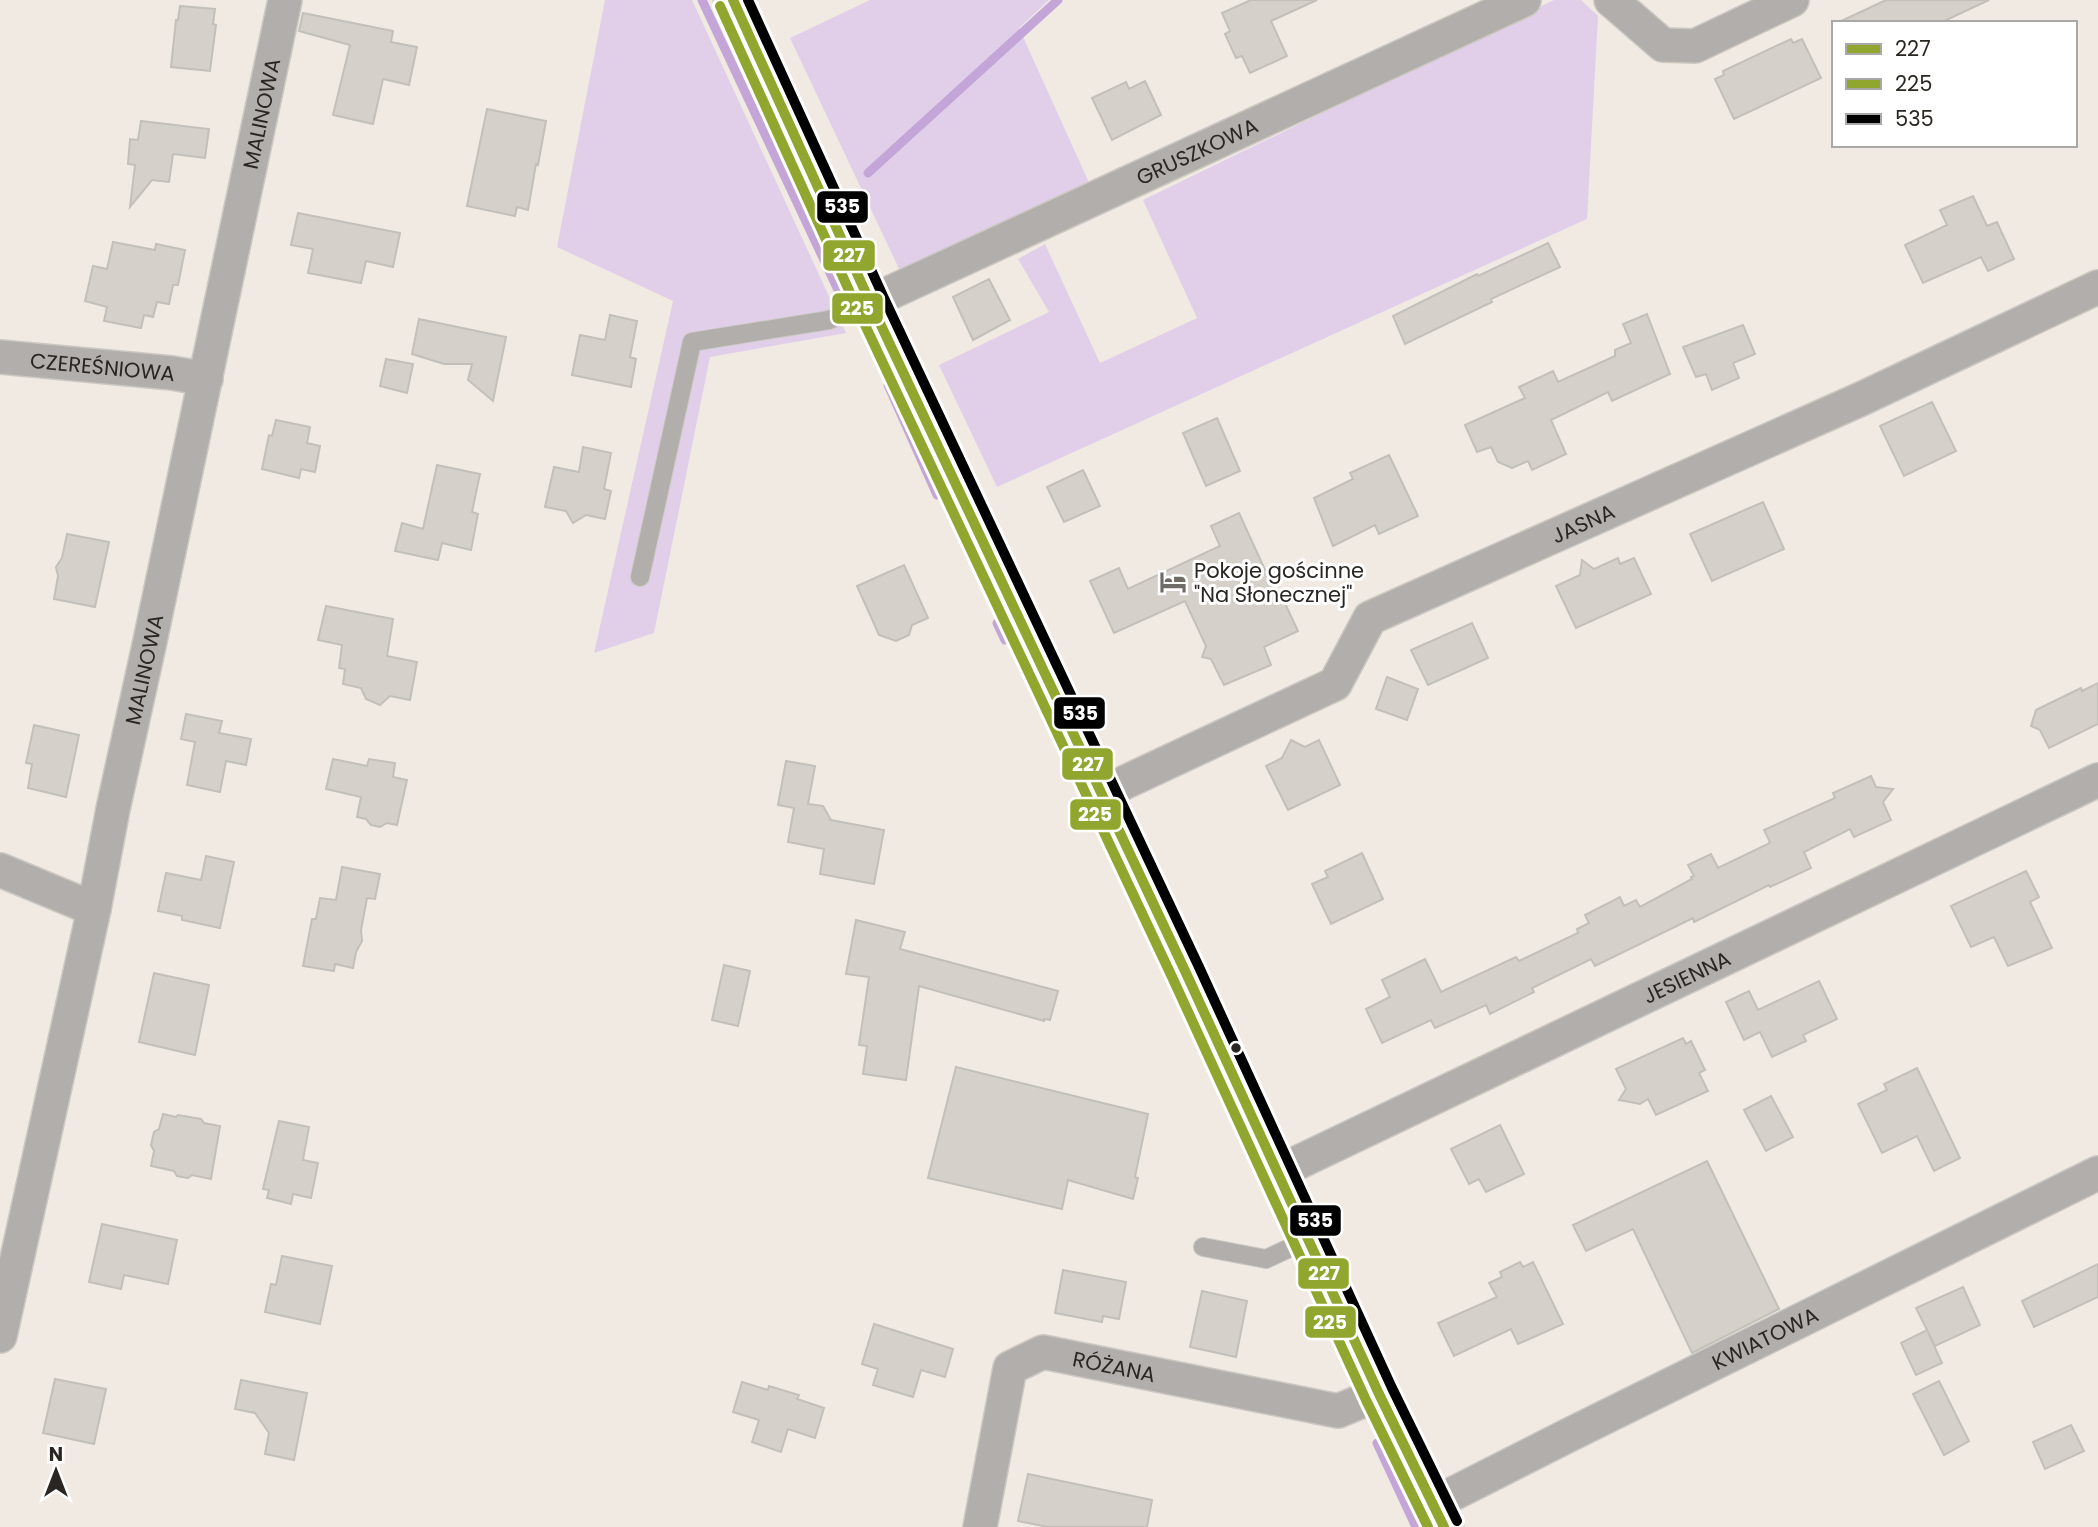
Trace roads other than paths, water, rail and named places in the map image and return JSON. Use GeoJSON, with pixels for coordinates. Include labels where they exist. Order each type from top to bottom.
{"type":"FeatureCollection","features":[{"type":"Feature","properties":{"kind":"street","name":"MALINOWA"},"geometry":{"type":"LineString","coordinates":[[0,1336],[94,909],[285,0]]}},
{"type":"Feature","properties":{"kind":"street"},"geometry":{"type":"LineString","coordinates":[[733,0],[870,302],[1102,793],[1378,1394],[1438,1516]]}},
{"type":"Feature","properties":{"kind":"street","name":"GRUSZKOWA"},"geometry":{"type":"LineString","coordinates":[[870,302],[1524,0]]}},
{"type":"Feature","properties":{"kind":"street"},"geometry":{"type":"LineString","coordinates":[[1611,0],[1663,45],[1695,46],[1792,0]]}},
{"type":"Feature","properties":{"kind":"street","name":"JASNA"},"geometry":{"type":"LineString","coordinates":[[1102,793],[1335,684],[1370,618],[1861,399],[2098,287]]}},
{"type":"Feature","properties":{"kind":"street","name":"CZEREŚNIOWA"},"geometry":{"type":"LineString","coordinates":[[0,357],[172,373],[206,379]]}},
{"type":"Feature","properties":{"kind":"street","name":"JESIENNA"},"geometry":{"type":"LineString","coordinates":[[1276,1173],[2098,780]]}},
{"type":"Feature","properties":{"kind":"street"},"geometry":{"type":"LineString","coordinates":[[0,870],[94,909]]}},
{"type":"Feature","properties":{"kind":"street","name":"KWIATOWA"},"geometry":{"type":"LineString","coordinates":[[1438,1516],[1593,1423],[2098,1173]]}},
{"type":"Feature","properties":{"kind":"street","name":"RÓŻANA"},"geometry":{"type":"LineString","coordinates":[[980,1527],[1010,1368],[1043,1352],[1338,1410],[1378,1394]]}},
{"type":"Feature","properties":{"kind":"lane"},"geometry":{"type":"LineString","coordinates":[[640,577],[692,342],[829,320],[870,302]]}},
{"type":"Feature","properties":{"kind":"lane"},"geometry":{"type":"LineString","coordinates":[[1203,1247],[1266,1259],[1307,1240]]}},
{"type":"Feature","properties":{"kind":"waterway"},"geometry":{"type":"LineString","coordinates":[[702,0],[839,292]]}},
{"type":"Feature","properties":{"kind":"waterway"},"geometry":{"type":"LineString","coordinates":[[868,173],[1058,0]]}},
{"type":"Feature","properties":{"kind":"waterway"},"geometry":{"type":"LineString","coordinates":[[888,385],[937,495]]}},
{"type":"Feature","properties":{"kind":"waterway"},"geometry":{"type":"LineString","coordinates":[[997,623],[1005,640]]}},
{"type":"Feature","properties":{"kind":"waterway"},"geometry":{"type":"LineString","coordinates":[[1313,1318],[1320,1332]]}},
{"type":"Feature","properties":{"kind":"waterway"},"geometry":{"type":"LineString","coordinates":[[1377,1443],[1416,1527]]}},
{"type":"Feature","properties":{"kind":"place","name":"Pokoje gościnne \"Na Słonecznej\""},"geometry":{"type":"Point","coordinates":[1173,582]}}]}
